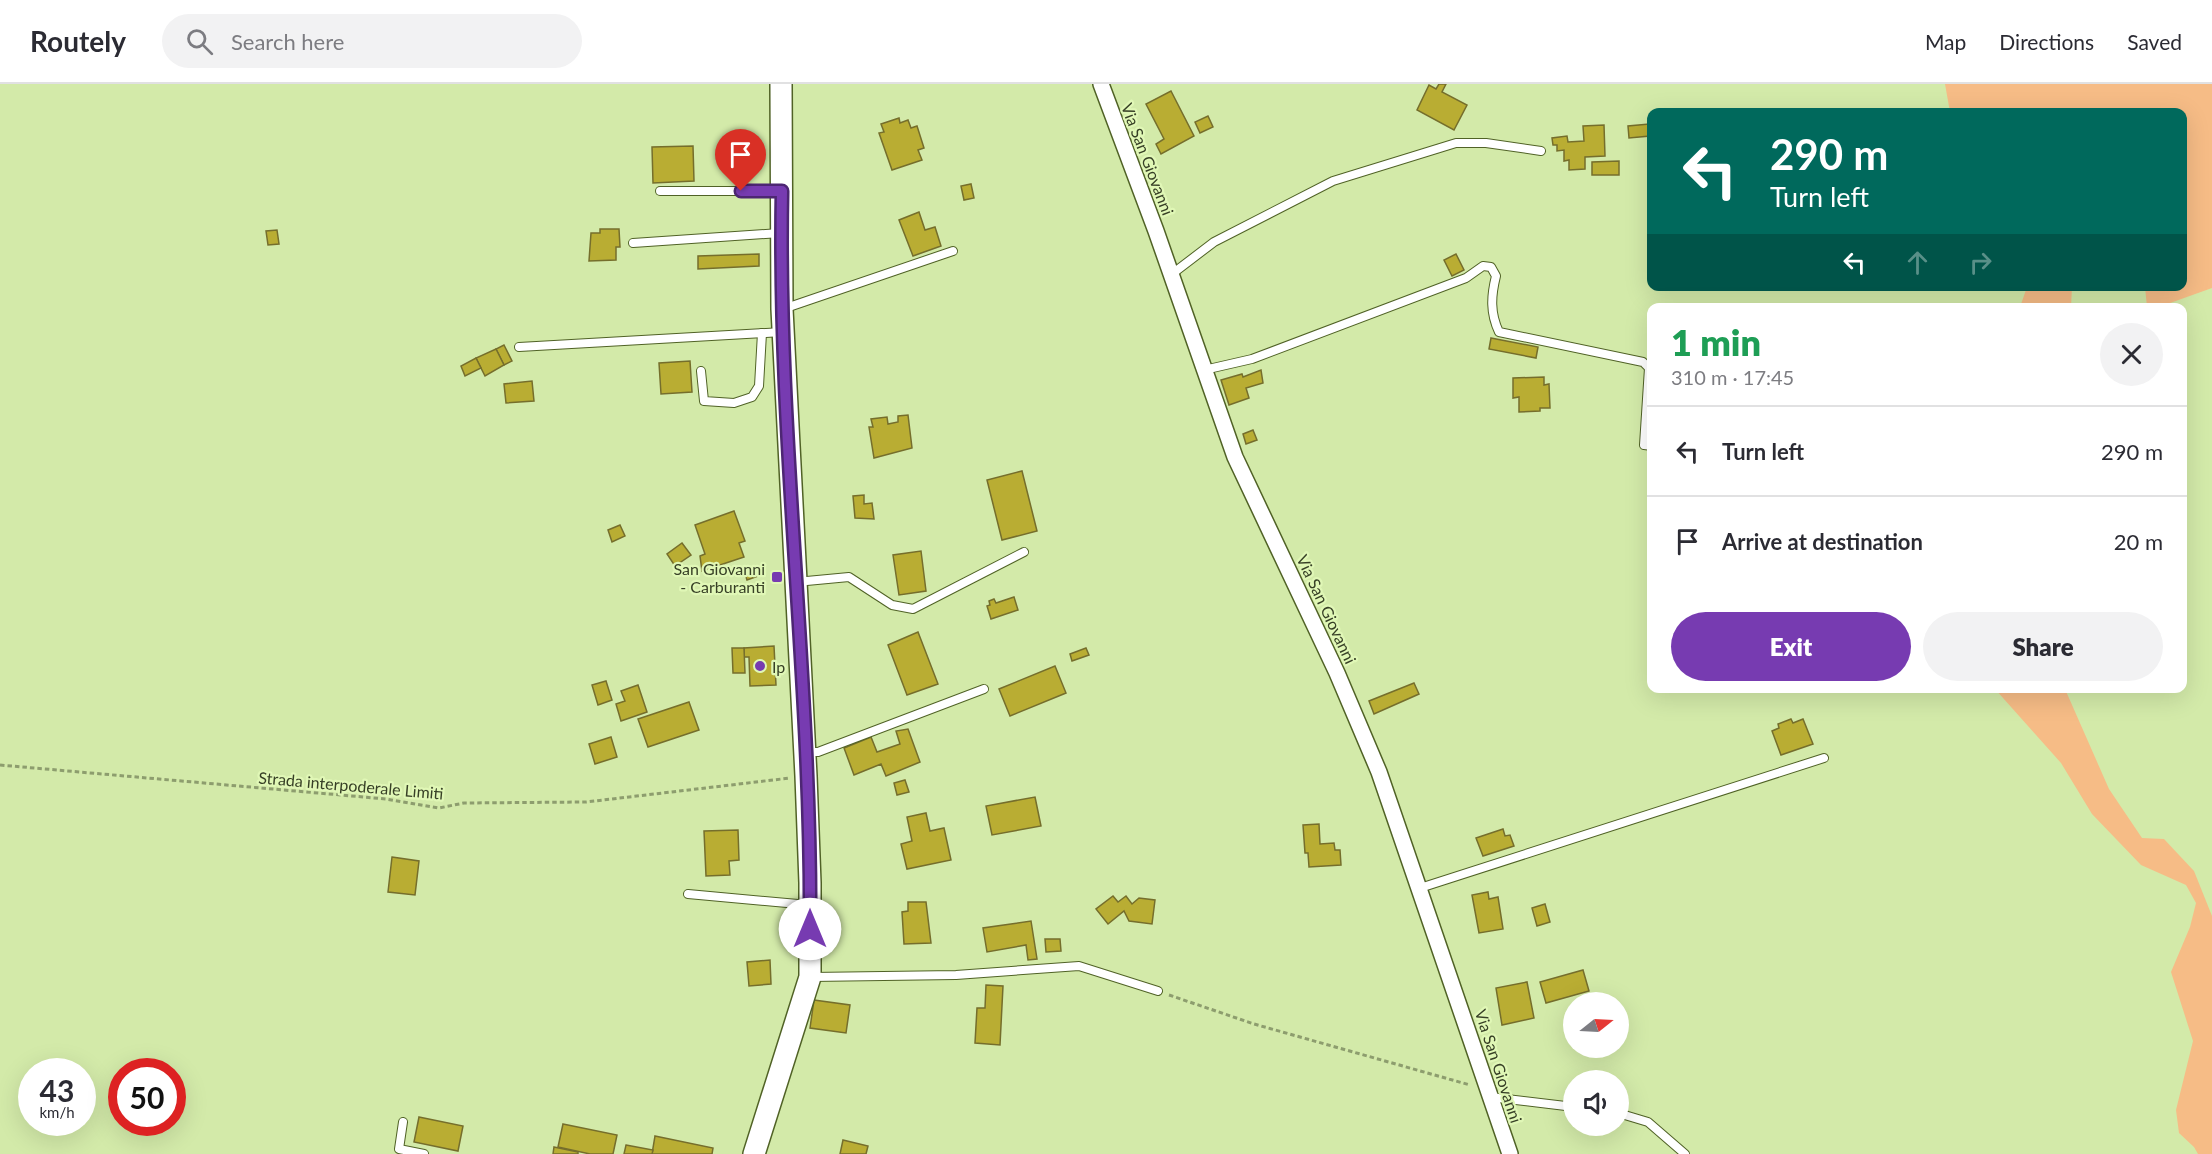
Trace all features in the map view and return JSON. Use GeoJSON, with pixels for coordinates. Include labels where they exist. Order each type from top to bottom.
{"type":"FeatureCollection","features":[{"type":"Feature","properties":{"kind":"main road"},"geometry":{"type":"LineString","coordinates":[[754,1154],[810,977],[805,752],[782,309],[781,84]]}},
{"type":"Feature","properties":{"kind":"street","name":"Via San Giovanni"},"geometry":{"type":"LineString","coordinates":[[1101,84],[1172,274],[1235,458],[1337,673],[1379,772],[1510,1154]]}},
{"type":"Feature","properties":{"kind":"lane"},"geometry":{"type":"LineString","coordinates":[[1172,274],[1214,242],[1333,182],[1456,143],[1486,143],[1540,151]]}},
{"type":"Feature","properties":{"kind":"lane"},"geometry":{"type":"LineString","coordinates":[[660,191],[782,191]]}},
{"type":"Feature","properties":{"kind":"lane"},"geometry":{"type":"LineString","coordinates":[[633,243],[782,233]]}},
{"type":"Feature","properties":{"kind":"lane"},"geometry":{"type":"LineString","coordinates":[[782,309],[953,251]]}},
{"type":"Feature","properties":{"kind":"lane"},"geometry":{"type":"LineString","coordinates":[[1204,370],[1252,359],[1466,278],[1483,266],[1491,267],[1496,276],[1492,294],[1492,318],[1499,332],[1643,362],[1647,366]]}},
{"type":"Feature","properties":{"kind":"lane"},"geometry":{"type":"LineString","coordinates":[[519,347],[783,332]]}},
{"type":"Feature","properties":{"kind":"lane"},"geometry":{"type":"LineString","coordinates":[[701,371],[704,401],[734,403],[752,397],[759,387],[762,333]]}},
{"type":"Feature","properties":{"kind":"lane"},"geometry":{"type":"LineString","coordinates":[[1647,398],[1644,444],[1647,445]]}},
{"type":"Feature","properties":{"kind":"lane"},"geometry":{"type":"LineString","coordinates":[[795,582],[849,577],[892,605],[913,609],[1024,552]]}},
{"type":"Feature","properties":{"kind":"lane"},"geometry":{"type":"LineString","coordinates":[[805,752],[819,752],[984,689]]}},
{"type":"Feature","properties":{"kind":"lane"},"geometry":{"type":"LineString","coordinates":[[1420,888],[1824,758]]}},
{"type":"Feature","properties":{"kind":"lane"},"geometry":{"type":"LineString","coordinates":[[688,894],[810,905]]}},
{"type":"Feature","properties":{"kind":"lane"},"geometry":{"type":"LineString","coordinates":[[810,977],[956,975],[1079,966],[1158,991]]}},
{"type":"Feature","properties":{"kind":"lane"},"geometry":{"type":"LineString","coordinates":[[1488,1093],[1563,1105]]}},
{"type":"Feature","properties":{"kind":"lane"},"geometry":{"type":"LineString","coordinates":[[1629,1116],[1648,1122],[1685,1154]]}},
{"type":"Feature","properties":{"kind":"lane"},"geometry":{"type":"LineString","coordinates":[[403,1122],[399,1149],[424,1154]]}},
{"type":"Feature","properties":{"kind":"path","name":"Strada interpoderale Limiti"},"geometry":{"type":"LineString","coordinates":[[0,765],[386,799],[439,808],[464,803],[586,802],[714,789],[806,776]]}},
{"type":"Feature","properties":{"kind":"path"},"geometry":{"type":"LineString","coordinates":[[1158,991],[1254,1024],[1488,1093]]}},
{"type":"Feature","properties":{"kind":"shaded area"},"geometry":{"type":"Polygon","coordinates":[[[1945,84],[2212,84],[2212,288],[2170,303],[2147,303],[2145,291],[2187,291],[2187,108],[1949,108],[1945,84]]]}},
{"type":"Feature","properties":{"kind":"shaded area"},"geometry":{"type":"Polygon","coordinates":[[[2026,291],[2072,291],[2071,303],[2021,303],[2026,291]]]}},
{"type":"Feature","properties":{"kind":"shaded area"},"geometry":{"type":"Polygon","coordinates":[[[1999,693],[2067,693],[2109,789],[2142,838],[2164,839],[2194,871],[2212,916],[2212,1154],[2198,1154],[2179,1133],[2176,1110],[2193,1041],[2171,972],[2190,927],[2196,903],[2186,885],[2141,865],[2092,814],[2061,763],[1999,693]]]}},
{"type":"Feature","properties":{"kind":"building"},"geometry":{"type":"Polygon","coordinates":[[[1439,84],[1446,84],[1442,92],[1467,105],[1454,130],[1417,110],[1429,85],[1436,89],[1439,84]]]}},
{"type":"Feature","properties":{"kind":"building"},"geometry":{"type":"Polygon","coordinates":[[[1171,91],[1194,136],[1161,154],[1156,144],[1164,139],[1146,104],[1171,91]]]}},
{"type":"Feature","properties":{"kind":"building"},"geometry":{"type":"Polygon","coordinates":[[[1208,116],[1213,127],[1200,133],[1195,122],[1208,116]]]}},
{"type":"Feature","properties":{"kind":"building"},"geometry":{"type":"Polygon","coordinates":[[[899,118],[900,123],[908,120],[911,128],[917,126],[924,148],[918,150],[922,160],[892,170],[879,133],[884,132],[881,124],[899,118]]]}},
{"type":"Feature","properties":{"kind":"building"},"geometry":{"type":"Polygon","coordinates":[[[1647,124],[1647,136],[1629,138],[1628,126],[1647,124]]]}},
{"type":"Feature","properties":{"kind":"building"},"geometry":{"type":"Polygon","coordinates":[[[1604,125],[1605,156],[1585,157],[1585,169],[1569,170],[1569,160],[1564,161],[1564,150],[1557,151],[1557,145],[1553,145],[1552,138],[1567,136],[1568,142],[1584,141],[1583,126],[1604,125]]]}},
{"type":"Feature","properties":{"kind":"building"},"geometry":{"type":"Polygon","coordinates":[[[693,146],[694,181],[653,183],[652,147],[693,146]]]}},
{"type":"Feature","properties":{"kind":"building"},"geometry":{"type":"Polygon","coordinates":[[[1619,161],[1619,175],[1592,175],[1592,162],[1619,161]]]}},
{"type":"Feature","properties":{"kind":"building"},"geometry":{"type":"Polygon","coordinates":[[[971,184],[974,198],[964,200],[961,186],[971,184]]]}},
{"type":"Feature","properties":{"kind":"building"},"geometry":{"type":"Polygon","coordinates":[[[919,212],[925,230],[935,227],[941,246],[913,256],[899,220],[919,212]]]}},
{"type":"Feature","properties":{"kind":"building"},"geometry":{"type":"Polygon","coordinates":[[[600,229],[619,229],[620,247],[616,247],[616,260],[589,261],[591,233],[600,233],[600,229]]]}},
{"type":"Feature","properties":{"kind":"building"},"geometry":{"type":"Polygon","coordinates":[[[277,230],[279,244],[268,245],[266,231],[277,230]]]}},
{"type":"Feature","properties":{"kind":"building"},"geometry":{"type":"Polygon","coordinates":[[[759,254],[759,266],[698,269],[698,256],[759,254]]]}},
{"type":"Feature","properties":{"kind":"building"},"geometry":{"type":"Polygon","coordinates":[[[1456,254],[1464,270],[1452,276],[1444,260],[1456,254]]]}},
{"type":"Feature","properties":{"kind":"building"},"geometry":{"type":"Polygon","coordinates":[[[1491,338],[1538,347],[1536,358],[1489,349],[1491,338]]]}},
{"type":"Feature","properties":{"kind":"building"},"geometry":{"type":"Polygon","coordinates":[[[504,345],[512,361],[504,365],[496,349],[504,345]]]}},
{"type":"Feature","properties":{"kind":"building"},"geometry":{"type":"Polygon","coordinates":[[[496,349],[504,365],[485,376],[476,358],[496,349]]]}},
{"type":"Feature","properties":{"kind":"building"},"geometry":{"type":"Polygon","coordinates":[[[476,358],[481,368],[465,376],[461,366],[476,358]]]}},
{"type":"Feature","properties":{"kind":"building"},"geometry":{"type":"Polygon","coordinates":[[[690,361],[692,392],[661,394],[659,363],[690,361]]]}},
{"type":"Feature","properties":{"kind":"building"},"geometry":{"type":"Polygon","coordinates":[[[1261,370],[1263,383],[1246,388],[1249,398],[1229,405],[1221,380],[1242,374],[1243,377],[1261,370]]]}},
{"type":"Feature","properties":{"kind":"building"},"geometry":{"type":"Polygon","coordinates":[[[1544,377],[1544,385],[1549,384],[1550,408],[1519,412],[1519,397],[1513,398],[1513,378],[1544,377]]]}},
{"type":"Feature","properties":{"kind":"building"},"geometry":{"type":"Polygon","coordinates":[[[532,381],[534,401],[506,403],[504,384],[532,381]]]}},
{"type":"Feature","properties":{"kind":"building"},"geometry":{"type":"Polygon","coordinates":[[[908,415],[912,448],[874,458],[869,427],[873,427],[871,419],[887,417],[888,424],[898,422],[898,416],[908,415]]]}},
{"type":"Feature","properties":{"kind":"building"},"geometry":{"type":"Polygon","coordinates":[[[1253,430],[1257,440],[1246,444],[1243,434],[1253,430]]]}},
{"type":"Feature","properties":{"kind":"building"},"geometry":{"type":"Polygon","coordinates":[[[1022,471],[1037,531],[1002,540],[987,480],[1022,471]]]}},
{"type":"Feature","properties":{"kind":"building"},"geometry":{"type":"Polygon","coordinates":[[[864,495],[864,504],[872,503],[874,519],[855,518],[853,496],[864,495]]]}},
{"type":"Feature","properties":{"kind":"building"},"geometry":{"type":"Polygon","coordinates":[[[734,511],[745,541],[739,543],[744,557],[702,571],[700,556],[705,554],[695,525],[734,511]]]}},
{"type":"Feature","properties":{"kind":"building"},"geometry":{"type":"Polygon","coordinates":[[[620,525],[625,536],[612,542],[608,530],[620,525]]]}},
{"type":"Feature","properties":{"kind":"building"},"geometry":{"type":"Polygon","coordinates":[[[682,543],[691,555],[675,566],[667,554],[682,543]]]}},
{"type":"Feature","properties":{"kind":"building"},"geometry":{"type":"Polygon","coordinates":[[[921,551],[926,591],[899,595],[893,555],[921,551]]]}},
{"type":"Feature","properties":{"kind":"building"},"geometry":{"type":"Polygon","coordinates":[[[755,567],[758,576],[747,580],[744,570],[755,567]]]}},
{"type":"Feature","properties":{"kind":"building"},"geometry":{"type":"Polygon","coordinates":[[[1014,597],[1018,610],[991,619],[987,606],[990,605],[989,601],[994,599],[996,603],[1014,597]]]}},
{"type":"Feature","properties":{"kind":"building"},"geometry":{"type":"Polygon","coordinates":[[[918,632],[938,684],[907,695],[888,645],[918,632]]]}},
{"type":"Feature","properties":{"kind":"building"},"geometry":{"type":"Polygon","coordinates":[[[774,646],[776,685],[750,686],[749,657],[744,657],[744,648],[774,646]]]}},
{"type":"Feature","properties":{"kind":"building"},"geometry":{"type":"Polygon","coordinates":[[[732,648],[744,648],[745,673],[733,673],[732,648]]]}},
{"type":"Feature","properties":{"kind":"building"},"geometry":{"type":"Polygon","coordinates":[[[1086,648],[1089,655],[1072,661],[1070,654],[1086,648]]]}},
{"type":"Feature","properties":{"kind":"building"},"geometry":{"type":"Polygon","coordinates":[[[1055,666],[1066,693],[1010,716],[999,689],[1055,666]]]}},
{"type":"Feature","properties":{"kind":"building"},"geometry":{"type":"Polygon","coordinates":[[[606,681],[612,700],[598,705],[592,685],[606,681]]]}},
{"type":"Feature","properties":{"kind":"building"},"geometry":{"type":"Polygon","coordinates":[[[1414,683],[1419,694],[1374,714],[1369,701],[1414,683]]]}},
{"type":"Feature","properties":{"kind":"building"},"geometry":{"type":"Polygon","coordinates":[[[638,685],[647,712],[621,721],[616,704],[625,701],[621,691],[638,685]]]}},
{"type":"Feature","properties":{"kind":"building"},"geometry":{"type":"Polygon","coordinates":[[[689,702],[699,730],[648,747],[638,719],[689,702]]]}},
{"type":"Feature","properties":{"kind":"building"},"geometry":{"type":"Polygon","coordinates":[[[1791,719],[1793,723],[1803,719],[1813,744],[1781,755],[1772,731],[1779,728],[1778,724],[1791,719]]]}},
{"type":"Feature","properties":{"kind":"building"},"geometry":{"type":"Polygon","coordinates":[[[908,729],[920,762],[886,776],[881,764],[854,775],[844,748],[871,737],[877,752],[900,744],[896,731],[908,729]]]}},
{"type":"Feature","properties":{"kind":"building"},"geometry":{"type":"Polygon","coordinates":[[[611,737],[617,757],[595,764],[589,744],[611,737]]]}},
{"type":"Feature","properties":{"kind":"building"},"geometry":{"type":"Polygon","coordinates":[[[905,780],[909,792],[897,795],[894,783],[905,780]]]}},
{"type":"Feature","properties":{"kind":"building"},"geometry":{"type":"Polygon","coordinates":[[[1035,797],[1041,826],[992,835],[986,806],[1035,797]]]}},
{"type":"Feature","properties":{"kind":"building"},"geometry":{"type":"Polygon","coordinates":[[[926,813],[930,831],[944,828],[951,860],[907,869],[901,844],[912,841],[907,817],[926,813]]]}},
{"type":"Feature","properties":{"kind":"building"},"geometry":{"type":"Polygon","coordinates":[[[1319,824],[1320,844],[1334,843],[1335,850],[1340,850],[1341,865],[1309,867],[1308,853],[1305,853],[1303,825],[1319,824]]]}},
{"type":"Feature","properties":{"kind":"building"},"geometry":{"type":"Polygon","coordinates":[[[1503,829],[1505,836],[1510,835],[1514,846],[1483,856],[1476,838],[1503,829]]]}},
{"type":"Feature","properties":{"kind":"building"},"geometry":{"type":"Polygon","coordinates":[[[738,830],[739,860],[729,861],[730,875],[706,876],[704,831],[738,830]]]}},
{"type":"Feature","properties":{"kind":"building"},"geometry":{"type":"Polygon","coordinates":[[[392,857],[419,861],[415,895],[388,892],[392,857]]]}},
{"type":"Feature","properties":{"kind":"building"},"geometry":{"type":"Polygon","coordinates":[[[1488,892],[1489,899],[1498,897],[1503,929],[1479,933],[1472,895],[1488,892]]]}},
{"type":"Feature","properties":{"kind":"building"},"geometry":{"type":"Polygon","coordinates":[[[1113,896],[1118,902],[1126,896],[1132,904],[1139,898],[1155,900],[1152,924],[1129,921],[1124,911],[1108,924],[1096,909],[1113,896]]]}},
{"type":"Feature","properties":{"kind":"building"},"geometry":{"type":"Polygon","coordinates":[[[908,902],[926,902],[931,943],[904,944],[902,912],[908,911],[908,902]]]}},
{"type":"Feature","properties":{"kind":"building"},"geometry":{"type":"Polygon","coordinates":[[[1545,904],[1550,922],[1537,926],[1532,908],[1545,904]]]}},
{"type":"Feature","properties":{"kind":"building"},"geometry":{"type":"Polygon","coordinates":[[[1031,921],[1037,959],[1028,960],[1026,945],[987,952],[983,928],[1031,921]]]}},
{"type":"Feature","properties":{"kind":"building"},"geometry":{"type":"Polygon","coordinates":[[[1045,939],[1060,939],[1061,951],[1046,952],[1045,939]]]}},
{"type":"Feature","properties":{"kind":"building"},"geometry":{"type":"Polygon","coordinates":[[[770,960],[771,984],[749,986],[747,962],[770,960]]]}},
{"type":"Feature","properties":{"kind":"building"},"geometry":{"type":"Polygon","coordinates":[[[1583,970],[1589,991],[1563,992],[1563,998],[1546,1003],[1540,982],[1583,970]]]}},
{"type":"Feature","properties":{"kind":"building"},"geometry":{"type":"Polygon","coordinates":[[[1527,982],[1534,1018],[1502,1025],[1496,988],[1527,982]]]}},
{"type":"Feature","properties":{"kind":"building"},"geometry":{"type":"Polygon","coordinates":[[[986,985],[1003,986],[1000,1045],[975,1043],[977,1008],[985,1008],[986,985]]]}},
{"type":"Feature","properties":{"kind":"building"},"geometry":{"type":"Polygon","coordinates":[[[814,1000],[850,1005],[846,1033],[810,1028],[814,1000]]]}},
{"type":"Feature","properties":{"kind":"building"},"geometry":{"type":"Polygon","coordinates":[[[419,1117],[463,1126],[458,1151],[414,1142],[419,1117]]]}},
{"type":"Feature","properties":{"kind":"building"},"geometry":{"type":"Polygon","coordinates":[[[563,1124],[617,1135],[613,1154],[590,1154],[558,1147],[563,1124]]]}},
{"type":"Feature","properties":{"kind":"building"},"geometry":{"type":"Polygon","coordinates":[[[655,1136],[713,1148],[712,1154],[652,1154],[655,1136]]]}},
{"type":"Feature","properties":{"kind":"building"},"geometry":{"type":"Polygon","coordinates":[[[843,1140],[868,1146],[866,1154],[840,1154],[843,1140]]]}},
{"type":"Feature","properties":{"kind":"building"},"geometry":{"type":"Polygon","coordinates":[[[626,1145],[653,1150],[652,1154],[624,1154],[626,1145]]]}},
{"type":"Feature","properties":{"kind":"building"},"geometry":{"type":"Polygon","coordinates":[[[554,1147],[578,1152],[578,1154],[553,1154],[554,1147]]]}},
{"type":"Feature","properties":{"kind":"place","name":"San Giovanni - Carburanti"},"geometry":{"type":"Point","coordinates":[777,577]}},
{"type":"Feature","properties":{"kind":"place","name":"Ip"},"geometry":{"type":"Point","coordinates":[760,666]}},
{"type":"Feature","properties":{"kind":"route"},"geometry":{"type":"LineString","coordinates":[[741,191],[782,191],[782,309],[806,776],[810,929]]}}]}
